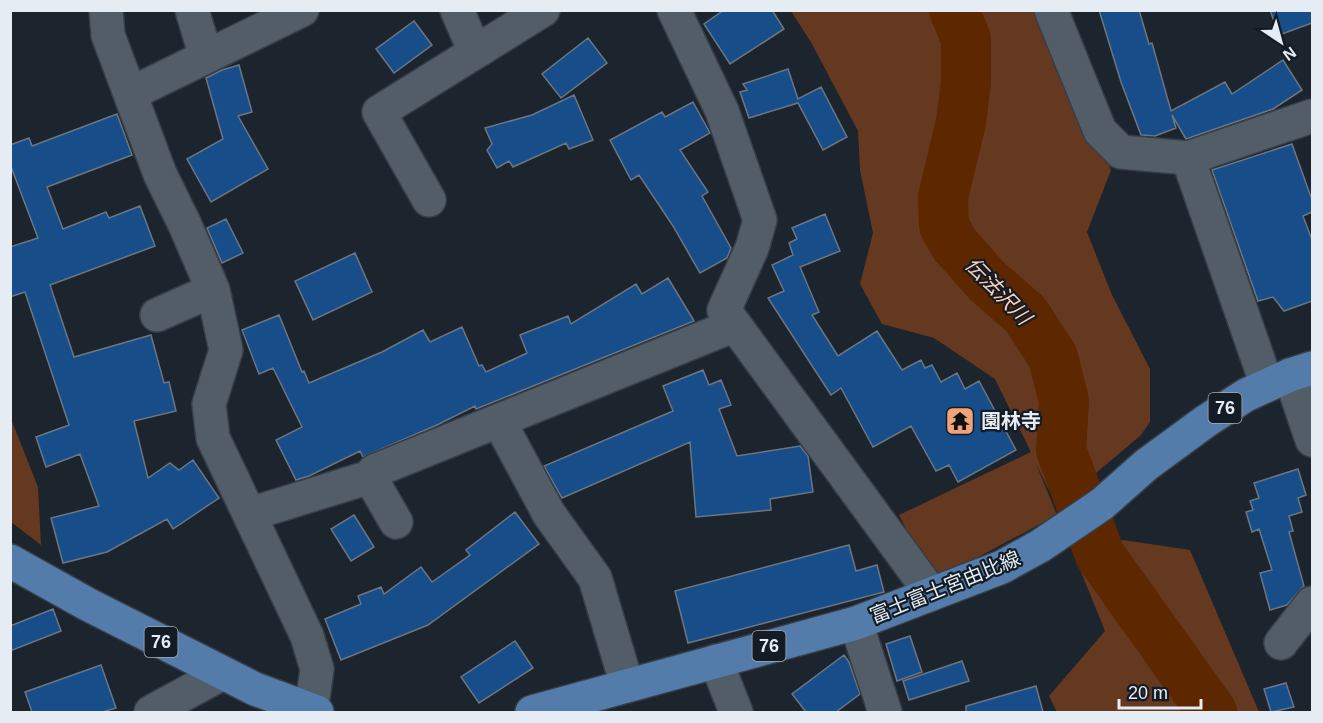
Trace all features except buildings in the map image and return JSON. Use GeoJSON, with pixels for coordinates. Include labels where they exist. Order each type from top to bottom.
{"type":"FeatureCollection","features":[{"type":"Feature","properties":{"kind":"main road","name":"富士富士宮由比線"},"geometry":{"type":"LineString","coordinates":[[532,712],[575,706],[627,685],[856,622],[1002,567],[1040,546],[1102,504],[1146,465],[1206,421],[1246,395],[1290,376]]}},
{"type":"Feature","properties":{"kind":"main road","name":"76"},"geometry":{"type":"LineString","coordinates":[[10,561],[77,599],[223,674],[313,712]]}},
{"type":"Feature","properties":{"kind":"street"},"geometry":{"type":"LineString","coordinates":[[106,10],[108,35],[160,174],[213,290],[225,350],[209,404],[213,438],[307,636],[317,669],[313,712]]}},
{"type":"Feature","properties":{"kind":"street"},"geometry":{"type":"LineString","coordinates":[[192,10],[206,57]]}},
{"type":"Feature","properties":{"kind":"street"},"geometry":{"type":"LineString","coordinates":[[130,94],[302,10]]}},
{"type":"Feature","properties":{"kind":"street"},"geometry":{"type":"LineString","coordinates":[[458,10],[475,52]]}},
{"type":"Feature","properties":{"kind":"street"},"geometry":{"type":"LineString","coordinates":[[429,200],[379,112],[543,10]]}},
{"type":"Feature","properties":{"kind":"street"},"geometry":{"type":"LineString","coordinates":[[674,10],[722,111],[760,220],[752,248],[724,310],[932,593]]}},
{"type":"Feature","properties":{"kind":"street"},"geometry":{"type":"LineString","coordinates":[[1051,10],[1100,131],[1121,152],[1188,158],[1312,116]]}},
{"type":"Feature","properties":{"kind":"street"},"geometry":{"type":"LineString","coordinates":[[1188,158],[1290,376],[1312,440]]}},
{"type":"Feature","properties":{"kind":"street"},"geometry":{"type":"LineString","coordinates":[[157,315],[213,290]]}},
{"type":"Feature","properties":{"kind":"street"},"geometry":{"type":"LineString","coordinates":[[250,514],[370,477],[374,471],[735,325]]}},
{"type":"Feature","properties":{"kind":"street"},"geometry":{"type":"LineString","coordinates":[[499,421],[549,514],[596,578],[627,685]]}},
{"type":"Feature","properties":{"kind":"street"},"geometry":{"type":"LineString","coordinates":[[370,477],[396,522]]}},
{"type":"Feature","properties":{"kind":"street"},"geometry":{"type":"LineString","coordinates":[[1281,644],[1312,603]]}},
{"type":"Feature","properties":{"kind":"street"},"geometry":{"type":"LineString","coordinates":[[856,622],[885,712]]}},
{"type":"Feature","properties":{"kind":"street"},"geometry":{"type":"LineString","coordinates":[[716,661],[736,712]]}},
{"type":"Feature","properties":{"kind":"street"},"geometry":{"type":"LineString","coordinates":[[151,712],[223,674]]}},
{"type":"Feature","properties":{"kind":"shaded area"},"geometry":{"type":"Polygon","coordinates":[[[791,11],[1051,11],[1111,170],[1087,232],[1112,295],[1150,369],[1150,422],[1141,435],[1057,506],[1036,464],[1057,515],[954,570],[932,574],[922,560],[899,515],[1031,452],[995,379],[934,338],[882,324],[860,284],[873,233],[860,170],[858,131],[812,44],[791,11]]]}},
{"type":"Feature","properties":{"kind":"shaded area"},"geometry":{"type":"Polygon","coordinates":[[[11,419],[38,487],[41,545],[11,522],[11,419]]]}},
{"type":"Feature","properties":{"kind":"shaded area"},"geometry":{"type":"Polygon","coordinates":[[[1123,540],[1190,550],[1259,712],[1057,712],[1049,696],[1105,631],[1077,562],[1123,540]]]}},
{"type":"Feature","properties":{"kind":"waterway","name":"伝法沢川"},"geometry":{"type":"LineString","coordinates":[[954,10],[966,39],[966,82],[961,122],[943,197],[944,226],[955,245],[987,281],[1025,314],[1053,357],[1064,401],[1061,450],[1100,555],[1212,712]]}},
{"type":"Feature","properties":{"kind":"place","name":"園林寺"},"geometry":{"type":"Point","coordinates":[960,421]}}]}
